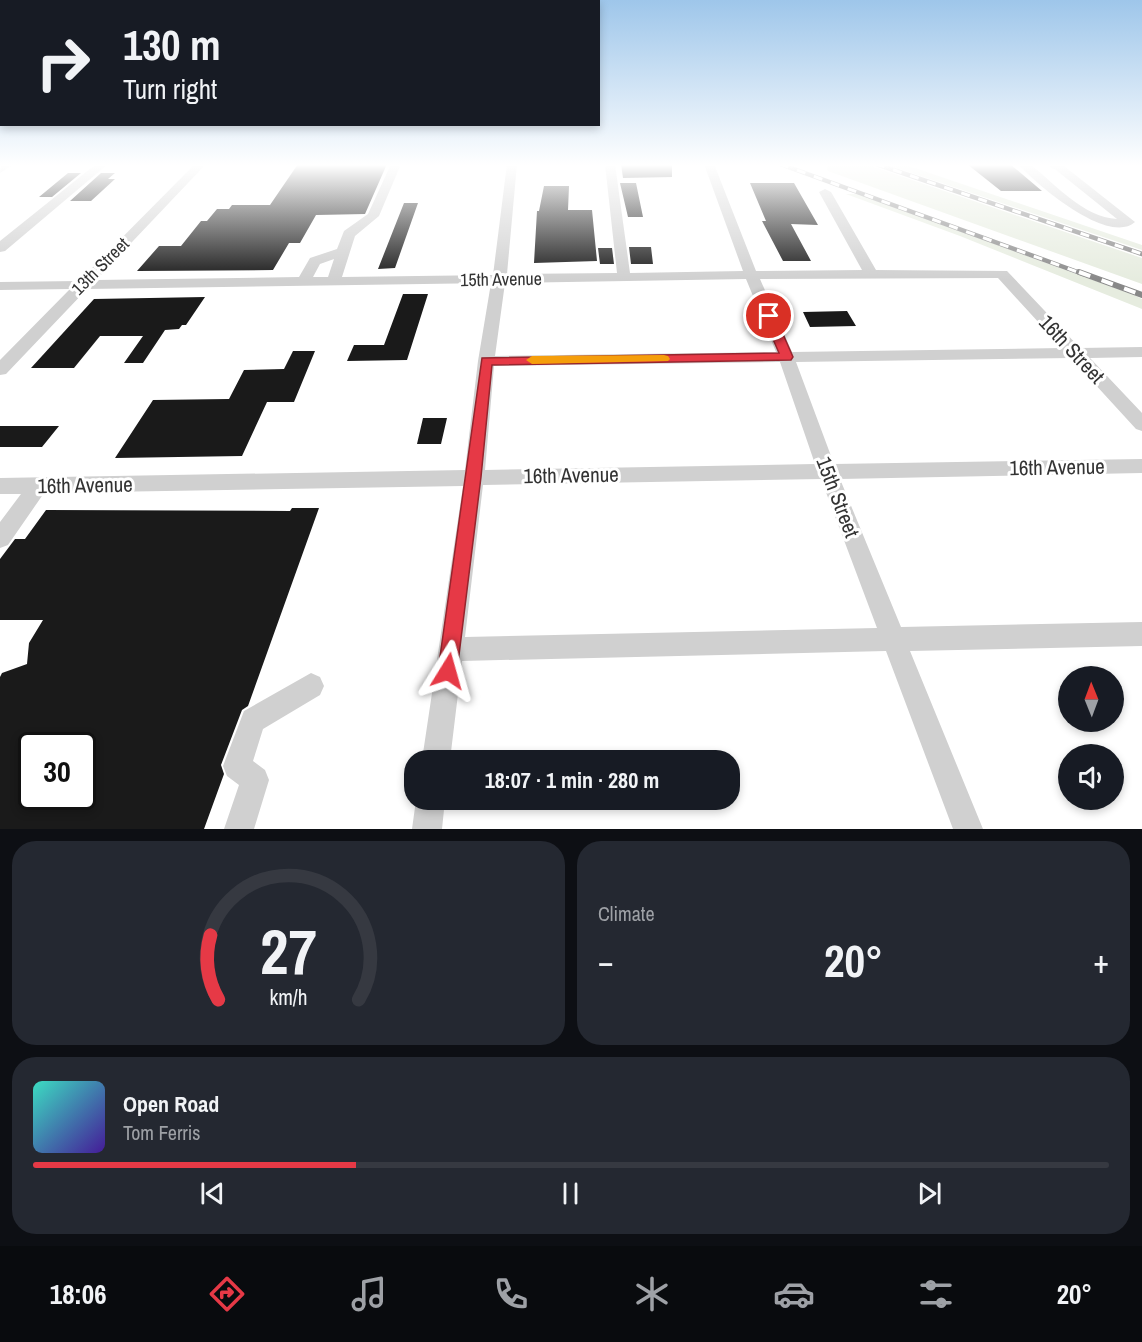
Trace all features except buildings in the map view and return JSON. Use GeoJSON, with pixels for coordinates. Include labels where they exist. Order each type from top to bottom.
{"type":"FeatureCollection","features":[{"type":"Feature","properties":{"kind":"street"},"geometry":{"type":"LineString","coordinates":[[0,248],[56,203]]}},
{"type":"Feature","properties":{"kind":"street","name":"13th Street"},"geometry":{"type":"LineString","coordinates":[[0,369],[163,203]]}},
{"type":"Feature","properties":{"kind":"street"},"geometry":{"type":"LineString","coordinates":[[334,281],[349,234],[374,216],[380,203]]}},
{"type":"Feature","properties":{"kind":"street"},"geometry":{"type":"LineString","coordinates":[[437,750],[508,203]]}},
{"type":"Feature","properties":{"kind":"street"},"geometry":{"type":"LineString","coordinates":[[615,203],[624,277]]}},
{"type":"Feature","properties":{"kind":"street","name":"15th Street"},"geometry":{"type":"LineString","coordinates":[[724,203],[786,357],[827,470],[968,829]]}},
{"type":"Feature","properties":{"kind":"street"},"geometry":{"type":"LineString","coordinates":[[830,203],[873,275]]}},
{"type":"Feature","properties":{"kind":"street"},"geometry":{"type":"LineString","coordinates":[[1071,203],[1080,210],[1117,222],[1129,222],[1104,203]]}},
{"type":"Feature","properties":{"kind":"street"},"geometry":{"type":"LineString","coordinates":[[304,281],[315,261],[343,252]]}},
{"type":"Feature","properties":{"kind":"street","name":"15th Avenue"},"geometry":{"type":"LineString","coordinates":[[0,286],[751,275],[1002,274]]}},
{"type":"Feature","properties":{"kind":"street","name":"16th Street"},"geometry":{"type":"LineString","coordinates":[[1002,274],[1142,424]]}},
{"type":"Feature","properties":{"kind":"street"},"geometry":{"type":"LineString","coordinates":[[486,361],[1142,352]]}},
{"type":"Feature","properties":{"kind":"street","name":"16th Avenue"},"geometry":{"type":"LineString","coordinates":[[0,486],[1142,466]]}},
{"type":"Feature","properties":{"kind":"street"},"geometry":{"type":"LineString","coordinates":[[0,539],[38,486]]}},
{"type":"Feature","properties":{"kind":"street"},"geometry":{"type":"LineString","coordinates":[[451,649],[1142,634]]}},
{"type":"Feature","properties":{"kind":"street"},"geometry":{"type":"LineString","coordinates":[[239,829],[255,780],[237,766],[253,720],[311,687]]}},
{"type":"Feature","properties":{"kind":"street"},"geometry":{"type":"LineString","coordinates":[[427,829],[430,810]]}},
{"type":"Feature","properties":{"kind":"shaded area"},"geometry":{"type":"Polygon","coordinates":[[[870,203],[882,203],[1134,295],[1142,299],[1142,309],[960,236],[870,203]]]}},
{"type":"Feature","properties":{"kind":"shaded area"},"geometry":{"type":"Polygon","coordinates":[[[916,203],[979,203],[1142,258],[1142,284],[916,203]]]}},
{"type":"Feature","properties":{"kind":"shaded area"},"geometry":{"type":"Polygon","coordinates":[[[1001,203],[1017,203],[1142,245],[1142,250],[1001,203]]]}},
{"type":"Feature","properties":{"kind":"railway"},"geometry":{"type":"LineString","coordinates":[[887,203],[1083,274]]}},
{"type":"Feature","properties":{"kind":"railway"},"geometry":{"type":"LineString","coordinates":[[990,203],[1142,254]]}},
{"type":"Feature","properties":{"kind":"railway"},"geometry":{"type":"LineString","coordinates":[[1079,272],[1142,295]]}},
{"type":"Feature","properties":{"kind":"slow traffic"},"geometry":{"type":"LineString","coordinates":[[532,360],[664,359]]}},
{"type":"Feature","properties":{"kind":"route"},"geometry":{"type":"LineString","coordinates":[[448,671],[474,477],[486,361],[786,357],[769,316]]}}]}
